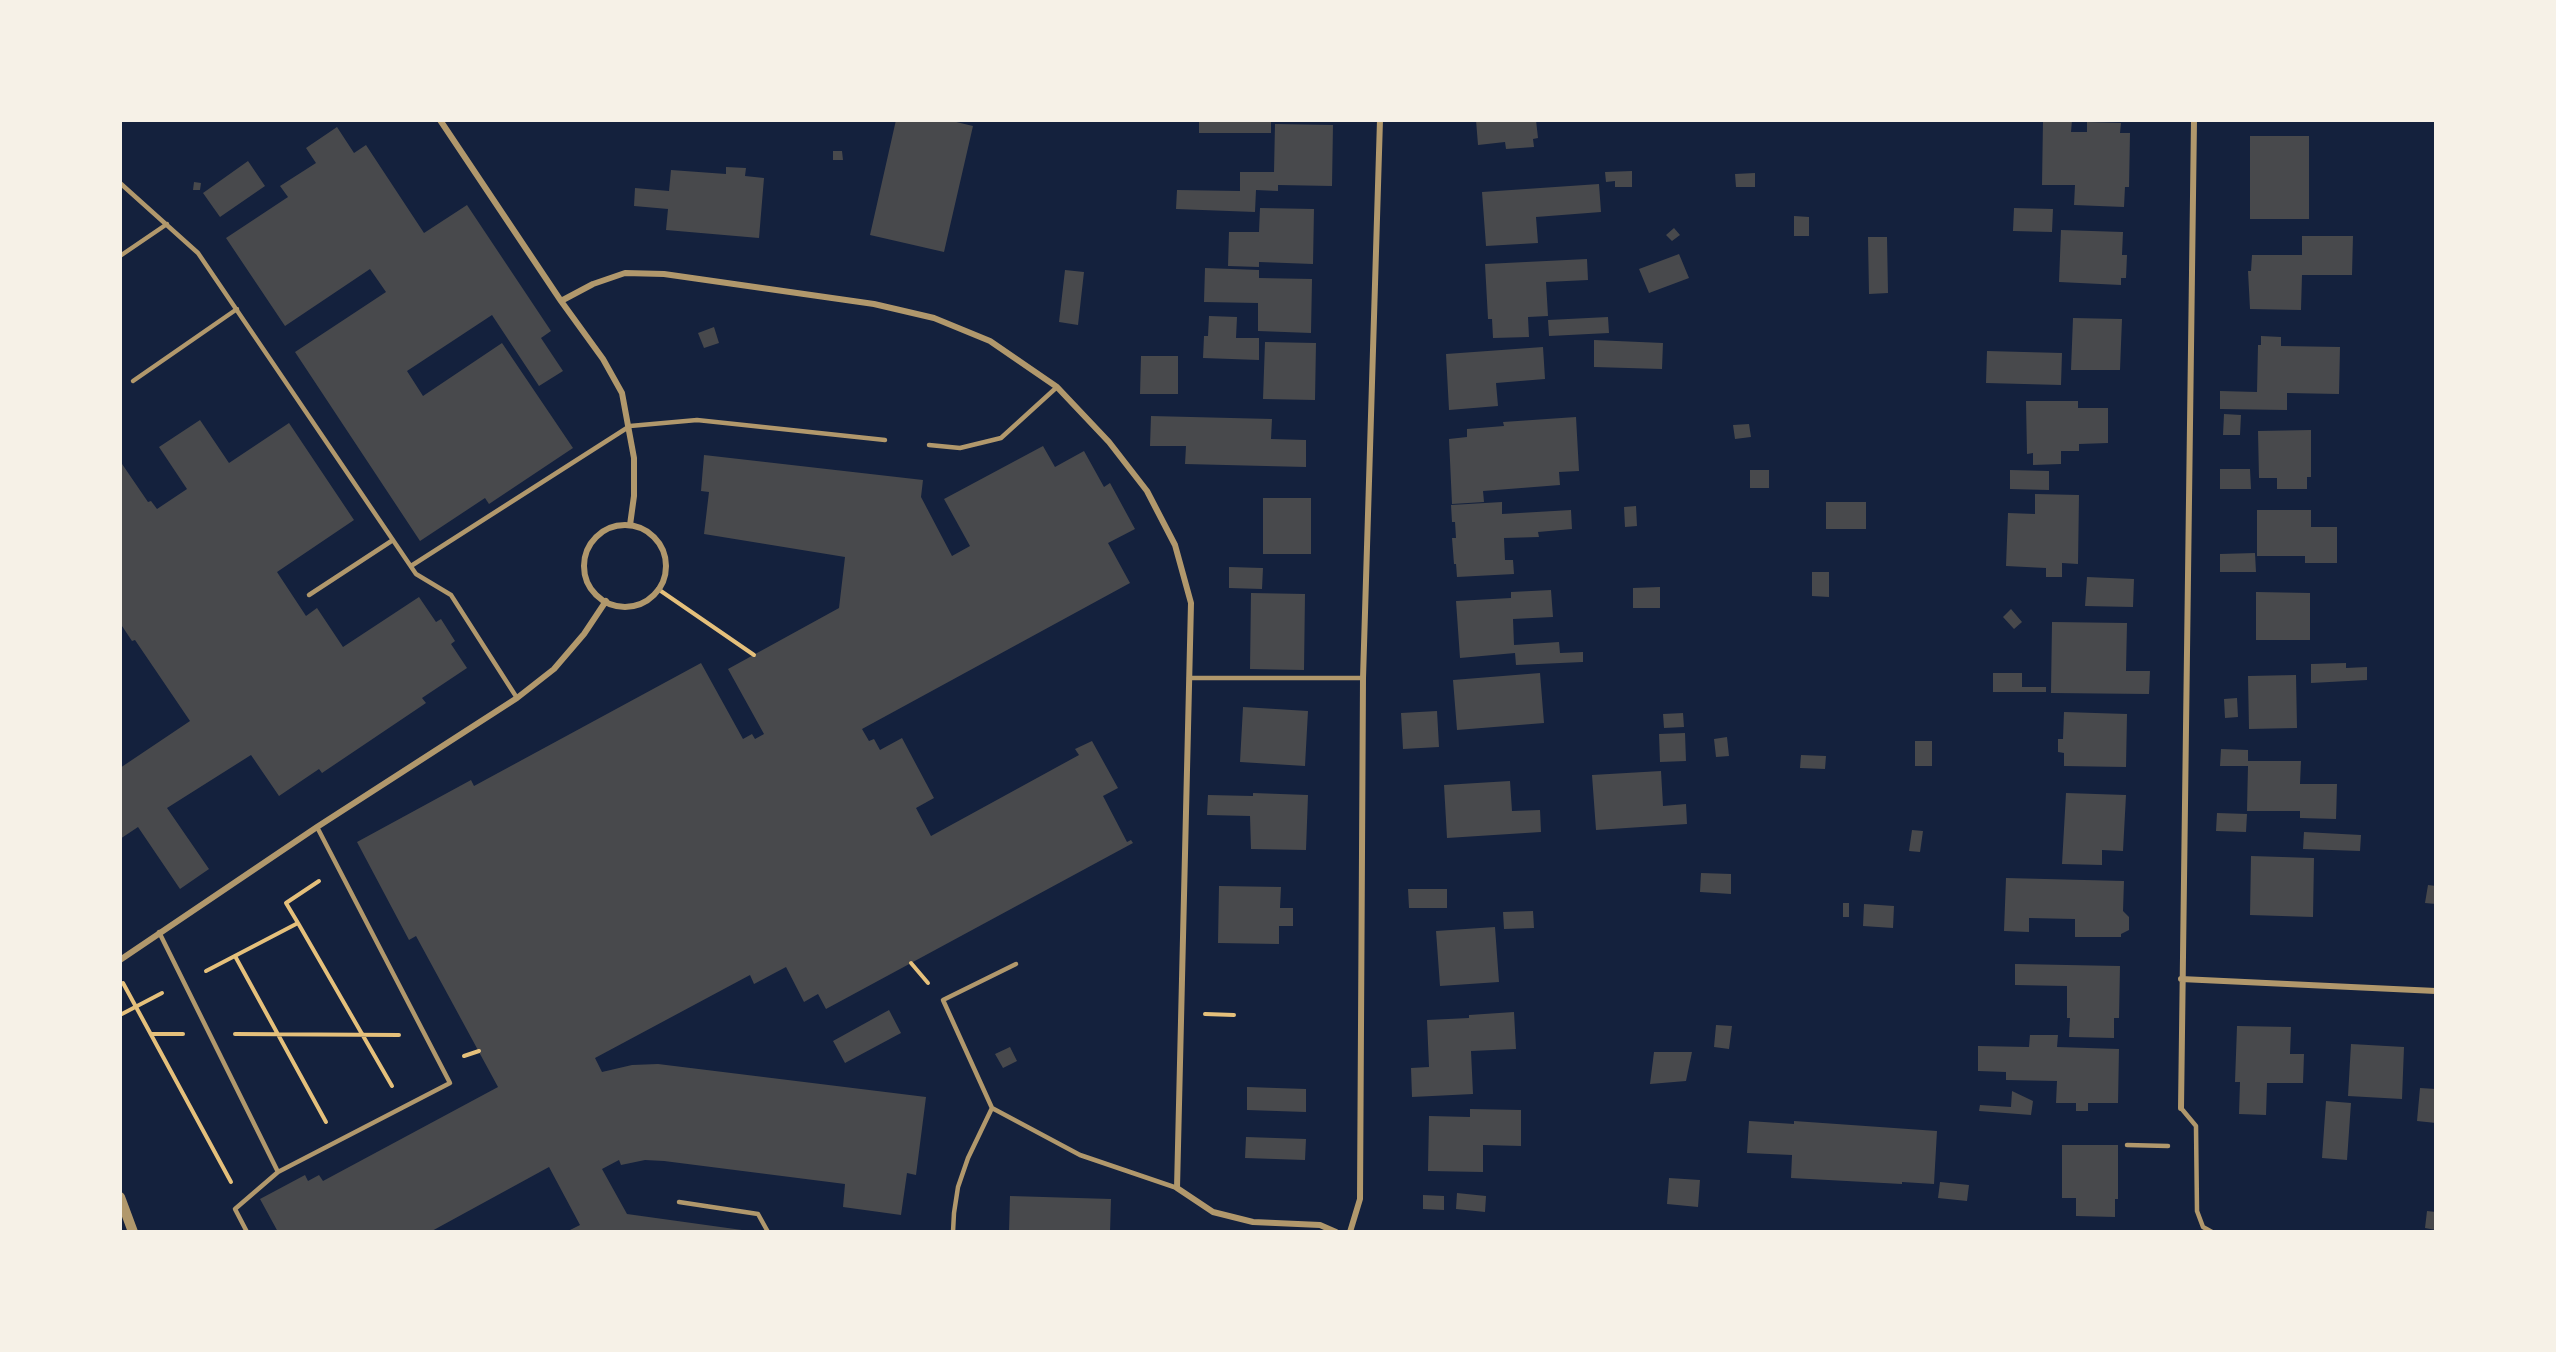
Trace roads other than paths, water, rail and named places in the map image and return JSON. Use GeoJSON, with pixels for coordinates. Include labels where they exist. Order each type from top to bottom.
{"type":"FeatureCollection","features":[{"type":"Feature","properties":{"kind":"street"},"geometry":{"type":"LineString","coordinates":[[440,120],[561,301],[603,359],[622,393],[630,426],[634,458],[634,496],[630,525]]}},
{"type":"Feature","properties":{"kind":"street"},"geometry":{"type":"LineString","coordinates":[[1350,1232],[1360,1199],[1363,678],[1380,120]]}},
{"type":"Feature","properties":{"kind":"street"},"geometry":{"type":"LineString","coordinates":[[2181,1108],[2194,120]]}},
{"type":"Feature","properties":{"kind":"street"},"geometry":{"type":"LineString","coordinates":[[561,301],[593,284],[625,273],[664,274],[874,304],[934,318],[990,341],[1057,387],[1109,442],[1148,491],[1175,545],[1191,603],[1177,1188],[1213,1212],[1253,1222],[1320,1225],[1336,1232]]}},
{"type":"Feature","properties":{"kind":"street"},"geometry":{"type":"LineString","coordinates":[[619,525],[630,525],[652,535],[659,544],[666,567],[664,579],[658,589],[640,604],[617,606],[596,595],[589,586],[584,564],[586,553],[599,534],[619,525]]}},
{"type":"Feature","properties":{"kind":"street"},"geometry":{"type":"LineString","coordinates":[[120,960],[317,827],[517,698],[554,669],[584,634],[606,602]]}},
{"type":"Feature","properties":{"kind":"street"},"geometry":{"type":"LineString","coordinates":[[2181,979],[2436,992]]}},
{"type":"Feature","properties":{"kind":"street"},"geometry":{"type":"LineString","coordinates":[[120,1197],[133,1232]]}},
{"type":"Feature","properties":{"kind":"lane"},"geometry":{"type":"LineString","coordinates":[[120,183],[198,252],[416,574],[451,595],[517,698]]}},
{"type":"Feature","properties":{"kind":"lane"},"geometry":{"type":"LineString","coordinates":[[120,256],[167,224]]}},
{"type":"Feature","properties":{"kind":"lane"},"geometry":{"type":"LineString","coordinates":[[134,381],[237,309]]}},
{"type":"Feature","properties":{"kind":"lane"},"geometry":{"type":"LineString","coordinates":[[929,445],[960,448],[1001,438],[1057,387]]}},
{"type":"Feature","properties":{"kind":"lane"},"geometry":{"type":"LineString","coordinates":[[411,566],[630,426],[697,420],[885,440]]}},
{"type":"Feature","properties":{"kind":"lane"},"geometry":{"type":"LineString","coordinates":[[309,595],[393,540]]}},
{"type":"Feature","properties":{"kind":"lane"},"geometry":{"type":"LineString","coordinates":[[1189,678],[1363,678]]}},
{"type":"Feature","properties":{"kind":"lane"},"geometry":{"type":"LineString","coordinates":[[247,1232],[235,1209],[278,1172],[450,1083],[317,827]]}},
{"type":"Feature","properties":{"kind":"lane"},"geometry":{"type":"LineString","coordinates":[[159,932],[278,1172]]}},
{"type":"Feature","properties":{"kind":"lane"},"geometry":{"type":"LineString","coordinates":[[1016,964],[943,1000],[992,1108],[1080,1155],[1177,1188]]}},
{"type":"Feature","properties":{"kind":"lane"},"geometry":{"type":"LineString","coordinates":[[953,1232],[958,1186],[968,1158],[992,1108]]}},
{"type":"Feature","properties":{"kind":"lane"},"geometry":{"type":"LineString","coordinates":[[2181,1108],[2196,1126],[2198,1211],[2203,1227],[2212,1232]]}},
{"type":"Feature","properties":{"kind":"lane"},"geometry":{"type":"LineString","coordinates":[[2127,1145],[2168,1146]]}},
{"type":"Feature","properties":{"kind":"lane"},"geometry":{"type":"LineString","coordinates":[[679,1203],[758,1214],[768,1232]]}}]}
